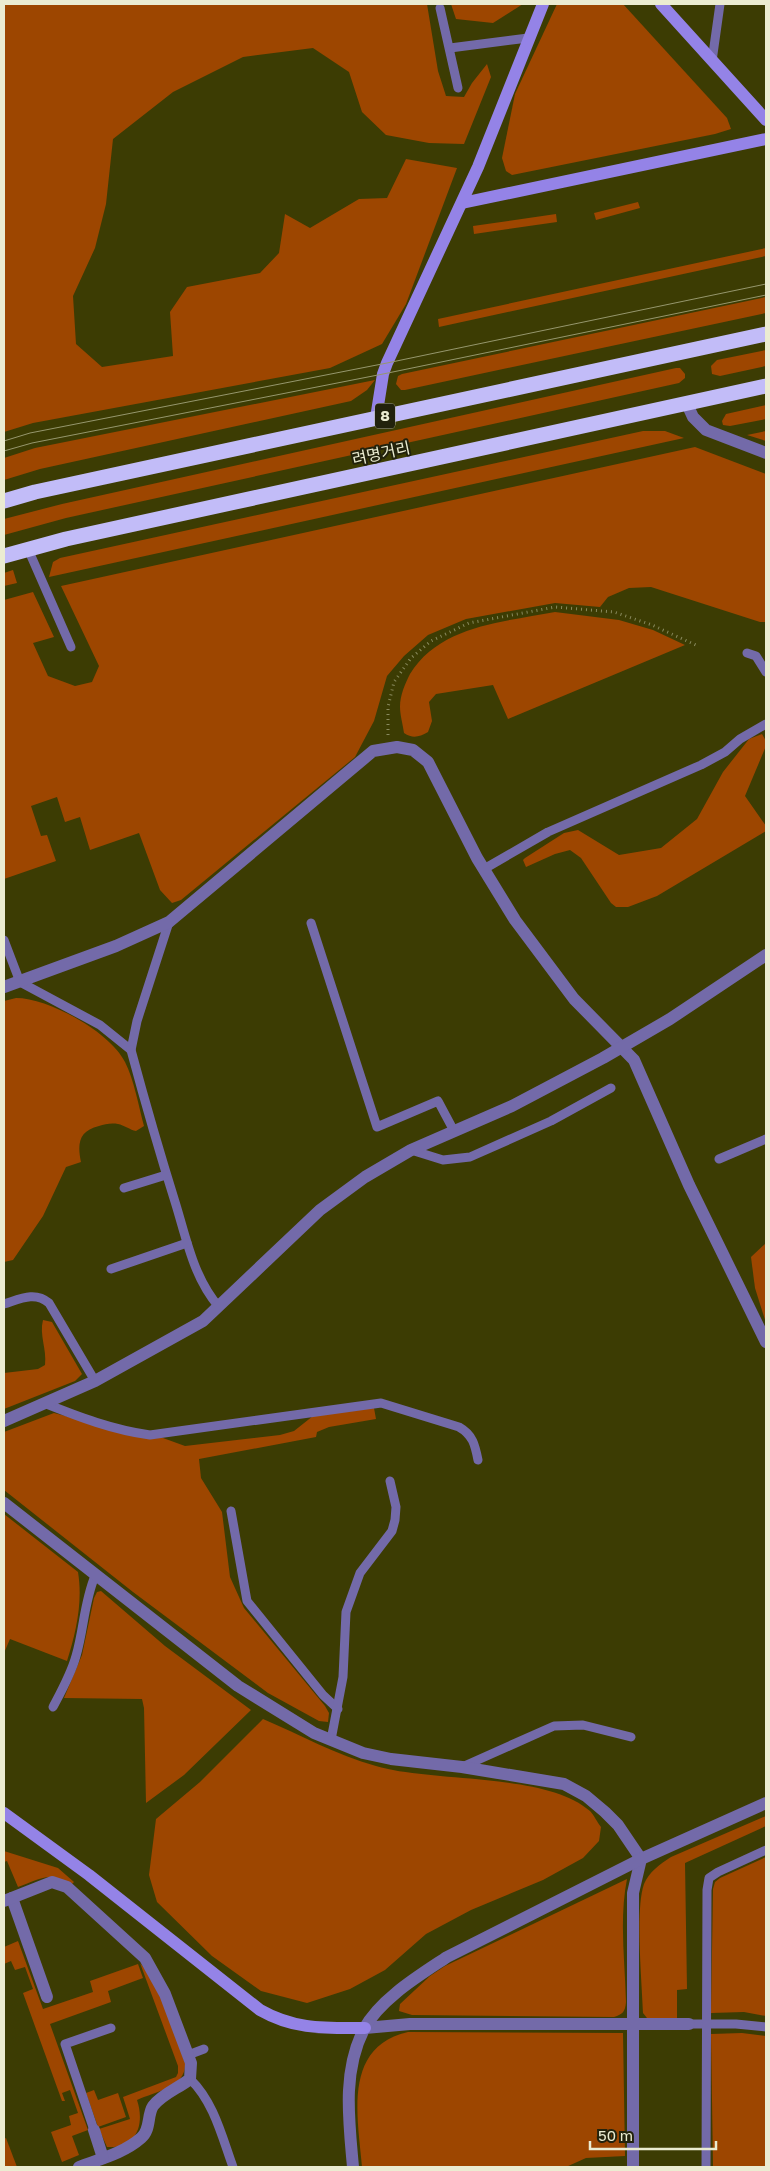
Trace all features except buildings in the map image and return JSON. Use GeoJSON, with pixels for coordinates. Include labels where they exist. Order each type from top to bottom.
{"type":"FeatureCollection","features":[{"type":"Feature","properties":{"kind":"highway","name":"8"},"geometry":{"type":"LineString","coordinates":[[4,501],[36,492],[766,334]]}},
{"type":"Feature","properties":{"kind":"highway","name":"려명거리"},"geometry":{"type":"LineString","coordinates":[[4,556],[28,549],[766,386]]}},
{"type":"Feature","properties":{"kind":"street"},"geometry":{"type":"LineString","coordinates":[[376,418],[383,374],[387,363],[478,167],[543,4]]}},
{"type":"Feature","properties":{"kind":"street"},"geometry":{"type":"LineString","coordinates":[[661,4],[766,120]]}},
{"type":"Feature","properties":{"kind":"street"},"geometry":{"type":"LineString","coordinates":[[462,203],[766,139]]}},
{"type":"Feature","properties":{"kind":"street"},"geometry":{"type":"LineString","coordinates":[[687,404],[693,417],[706,430],[766,454]]}},
{"type":"Feature","properties":{"kind":"street"},"geometry":{"type":"LineString","coordinates":[[4,987],[116,946],[169,922],[373,751],[397,747],[413,750],[428,762],[484,869],[515,920],[574,999],[634,1060],[689,1185],[766,1342]]}},
{"type":"Feature","properties":{"kind":"street"},"geometry":{"type":"LineString","coordinates":[[4,1421],[95,1380],[203,1321],[320,1210],[364,1177],[411,1150],[512,1106],[622,1046],[670,1019],[766,955]]}},
{"type":"Feature","properties":{"kind":"street"},"geometry":{"type":"LineString","coordinates":[[4,1503],[238,1686],[291,1720],[362,1753],[391,1759],[462,1767],[564,1784],[586,1796],[618,1825],[641,1859],[633,1893],[633,2167]]}},
{"type":"Feature","properties":{"kind":"street"},"geometry":{"type":"LineString","coordinates":[[353,2167],[349,2084],[354,2059],[365,2028],[386,2003],[417,1977],[447,1957],[641,1859],[766,1802]]}},
{"type":"Feature","properties":{"kind":"street"},"geometry":{"type":"LineString","coordinates":[[4,1813],[89,1875],[260,2010],[277,2020],[296,2025],[365,2028],[410,2024],[689,2024]]}},
{"type":"Feature","properties":{"kind":"street"},"geometry":{"type":"LineString","coordinates":[[47,1997],[8,1900],[52,1882],[67,1887],[145,1958],[165,1994],[192,2070],[190,2079],[162,2097],[152,2108],[150,2122],[143,2137],[123,2150],[79,2167]]}},
{"type":"Feature","properties":{"kind":"street"},"geometry":{"type":"LineString","coordinates":[[94,2130],[103,2158]]}},
{"type":"Feature","properties":{"kind":"lane"},"geometry":{"type":"LineString","coordinates":[[712,61],[720,4]]}},
{"type":"Feature","properties":{"kind":"lane"},"geometry":{"type":"LineString","coordinates":[[440,8],[458,88]]}},
{"type":"Feature","properties":{"kind":"lane"},"geometry":{"type":"LineString","coordinates":[[450,48],[528,38]]}},
{"type":"Feature","properties":{"kind":"lane"},"geometry":{"type":"LineString","coordinates":[[28,549],[71,647]]}},
{"type":"Feature","properties":{"kind":"lane"},"geometry":{"type":"LineString","coordinates":[[747,653],[756,656],[766,672]]}},
{"type":"Feature","properties":{"kind":"lane"},"geometry":{"type":"LineString","coordinates":[[484,869],[548,832],[701,766],[766,724]]}},
{"type":"Feature","properties":{"kind":"lane"},"geometry":{"type":"LineString","coordinates":[[169,922],[137,1021],[131,1050],[166,1175],[199,1279],[219,1307]]}},
{"type":"Feature","properties":{"kind":"lane"},"geometry":{"type":"LineString","coordinates":[[311,923],[377,1127],[438,1101],[454,1131]]}},
{"type":"Feature","properties":{"kind":"lane"},"geometry":{"type":"LineString","coordinates":[[4,940],[20,982],[100,1025],[131,1050]]}},
{"type":"Feature","properties":{"kind":"lane"},"geometry":{"type":"LineString","coordinates":[[411,1150],[443,1160],[470,1157],[551,1121],[611,1088]]}},
{"type":"Feature","properties":{"kind":"lane"},"geometry":{"type":"LineString","coordinates":[[719,1159],[766,1139]]}},
{"type":"Feature","properties":{"kind":"lane"},"geometry":{"type":"LineString","coordinates":[[124,1188],[166,1175]]}},
{"type":"Feature","properties":{"kind":"lane"},"geometry":{"type":"LineString","coordinates":[[111,1269],[187,1243]]}},
{"type":"Feature","properties":{"kind":"lane"},"geometry":{"type":"LineString","coordinates":[[4,1304],[32,1296],[42,1297],[49,1303],[95,1380]]}},
{"type":"Feature","properties":{"kind":"lane"},"geometry":{"type":"LineString","coordinates":[[44,1403],[80,1417],[132,1432],[150,1435],[381,1403],[459,1427],[468,1432],[475,1443],[478,1460]]}},
{"type":"Feature","properties":{"kind":"lane"},"geometry":{"type":"LineString","coordinates":[[331,1740],[338,1709],[345,1656],[346,1612],[360,1573],[392,1530],[396,1507],[390,1481]]}},
{"type":"Feature","properties":{"kind":"lane"},"geometry":{"type":"LineString","coordinates":[[231,1511],[247,1601],[323,1695],[338,1709]]}},
{"type":"Feature","properties":{"kind":"lane"},"geometry":{"type":"LineString","coordinates":[[53,1707],[76,1656],[86,1602],[95,1576]]}},
{"type":"Feature","properties":{"kind":"lane"},"geometry":{"type":"LineString","coordinates":[[462,1767],[554,1726],[583,1726],[632,1737]]}},
{"type":"Feature","properties":{"kind":"lane"},"geometry":{"type":"LineString","coordinates":[[706,2167],[707,1890],[709,1878],[766,1850]]}},
{"type":"Feature","properties":{"kind":"lane"},"geometry":{"type":"LineString","coordinates":[[689,2024],[736,2024],[766,2027]]}},
{"type":"Feature","properties":{"kind":"lane"},"geometry":{"type":"LineString","coordinates":[[94,2130],[65,2044],[111,2028]]}},
{"type":"Feature","properties":{"kind":"lane"},"geometry":{"type":"LineString","coordinates":[[188,2055],[204,2049]]}},
{"type":"Feature","properties":{"kind":"lane"},"geometry":{"type":"LineString","coordinates":[[190,2079],[202,2091],[210,2107],[233,2167]]}},
{"type":"Feature","properties":{"kind":"path"},"geometry":{"type":"LineString","coordinates":[[388,748],[388,707],[394,682],[411,658],[431,641],[469,623],[555,606],[614,612],[652,625],[698,646]]}},
{"type":"Feature","properties":{"kind":"shaded area"},"geometry":{"type":"Polygon","coordinates":[[[4,4],[427,4],[438,71],[446,96],[464,97],[487,64],[491,77],[464,144],[429,143],[386,135],[362,112],[349,72],[313,48],[243,57],[173,92],[113,139],[106,204],[95,248],[73,296],[76,344],[102,367],[173,356],[170,312],[187,287],[260,273],[279,253],[285,214],[310,228],[359,199],[387,198],[406,159],[457,168],[406,304],[382,344],[330,368],[33,423],[4,432],[4,4]]]}},
{"type":"Feature","properties":{"kind":"shaded area"},"geometry":{"type":"Polygon","coordinates":[[[451,4],[523,4],[493,23],[456,19],[451,4]]]}},
{"type":"Feature","properties":{"kind":"shaded area"},"geometry":{"type":"Polygon","coordinates":[[[557,4],[623,4],[727,118],[731,129],[715,134],[512,175],[506,171],[502,158],[515,94],[557,4]]]}},
{"type":"Feature","properties":{"kind":"shaded area"},"geometry":{"type":"Polygon","coordinates":[[[638,202],[640,208],[596,220],[594,213],[638,202]]]}},
{"type":"Feature","properties":{"kind":"shaded area"},"geometry":{"type":"Polygon","coordinates":[[[556,214],[557,222],[474,234],[473,226],[556,214]]]}},
{"type":"Feature","properties":{"kind":"shaded area"},"geometry":{"type":"Polygon","coordinates":[[[766,248],[766,256],[439,327],[438,319],[766,248]]]}},
{"type":"Feature","properties":{"kind":"shaded area"},"geometry":{"type":"Polygon","coordinates":[[[766,297],[766,313],[405,390],[401,390],[396,384],[398,376],[402,374],[766,297]]]}},
{"type":"Feature","properties":{"kind":"shaded area"},"geometry":{"type":"Polygon","coordinates":[[[766,350],[766,366],[720,376],[712,374],[711,366],[717,360],[766,350]]]}},
{"type":"Feature","properties":{"kind":"shaded area"},"geometry":{"type":"Polygon","coordinates":[[[680,368],[685,374],[685,378],[679,383],[66,518],[4,535],[4,519],[62,504],[680,368]]]}},
{"type":"Feature","properties":{"kind":"shaded area"},"geometry":{"type":"Polygon","coordinates":[[[375,380],[367,390],[351,401],[40,469],[4,480],[4,458],[35,448],[375,380]]]}},
{"type":"Feature","properties":{"kind":"shaded area"},"geometry":{"type":"Polygon","coordinates":[[[766,405],[766,419],[730,426],[723,425],[722,421],[726,414],[766,405]]]}},
{"type":"Feature","properties":{"kind":"shaded area"},"geometry":{"type":"Polygon","coordinates":[[[643,431],[665,431],[684,438],[49,577],[53,562],[60,558],[643,431]]]}},
{"type":"Feature","properties":{"kind":"shaded area"},"geometry":{"type":"Polygon","coordinates":[[[766,431],[766,441],[747,435],[766,431]]]}},
{"type":"Feature","properties":{"kind":"shaded area"},"geometry":{"type":"Polygon","coordinates":[[[695,447],[766,474],[766,622],[760,622],[651,587],[629,588],[608,597],[600,607],[555,603],[466,619],[428,635],[404,656],[387,676],[374,721],[355,757],[181,900],[172,903],[160,890],[139,833],[90,850],[80,817],[65,822],[57,797],[31,806],[41,836],[47,835],[56,861],[4,879],[4,600],[33,592],[54,637],[33,643],[48,676],[75,686],[92,682],[99,666],[61,586],[695,447]]]}},
{"type":"Feature","properties":{"kind":"shaded area"},"geometry":{"type":"Polygon","coordinates":[[[13,570],[17,583],[4,586],[4,573],[13,570]]]}},
{"type":"Feature","properties":{"kind":"shaded area"},"geometry":{"type":"Polygon","coordinates":[[[555,612],[619,620],[653,630],[685,645],[508,719],[493,685],[436,694],[429,702],[432,721],[428,732],[416,737],[404,733],[400,707],[405,686],[410,674],[423,658],[438,645],[456,635],[475,628],[555,612]]]}},
{"type":"Feature","properties":{"kind":"shaded area"},"geometry":{"type":"Polygon","coordinates":[[[762,734],[766,741],[766,746],[745,796],[766,826],[766,831],[657,896],[628,907],[616,907],[611,903],[581,858],[570,850],[555,854],[526,867],[523,860],[525,858],[564,833],[578,830],[619,855],[661,848],[697,819],[723,772],[749,739],[762,734]]]}},
{"type":"Feature","properties":{"kind":"shaded area"},"geometry":{"type":"Polygon","coordinates":[[[16,998],[45,1004],[61,1010],[106,1039],[125,1062],[134,1085],[144,1126],[136,1131],[120,1125],[108,1124],[87,1131],[81,1139],[79,1149],[81,1162],[66,1167],[43,1216],[13,1260],[4,1262],[4,1001],[16,998]]]}},
{"type":"Feature","properties":{"kind":"shaded area"},"geometry":{"type":"Polygon","coordinates":[[[766,1243],[766,1323],[755,1288],[751,1257],[766,1243]]]}},
{"type":"Feature","properties":{"kind":"shaded area"},"geometry":{"type":"Polygon","coordinates":[[[43,1320],[52,1322],[82,1374],[75,1381],[4,1409],[4,1373],[38,1369],[45,1365],[43,1320]]]}},
{"type":"Feature","properties":{"kind":"shaded area"},"geometry":{"type":"Polygon","coordinates":[[[374,1408],[376,1419],[329,1427],[317,1432],[316,1437],[199,1459],[201,1478],[222,1512],[230,1577],[244,1608],[325,1706],[329,1713],[328,1722],[319,1721],[268,1693],[133,1592],[4,1490],[4,1432],[54,1413],[150,1438],[163,1438],[185,1446],[280,1435],[294,1431],[313,1416],[374,1408]]]}},
{"type":"Feature","properties":{"kind":"shaded area"},"geometry":{"type":"Polygon","coordinates":[[[4,1514],[78,1572],[80,1595],[78,1617],[67,1661],[10,1639],[4,1653],[4,1514]]]}},
{"type":"Feature","properties":{"kind":"shaded area"},"geometry":{"type":"Polygon","coordinates":[[[101,1591],[165,1646],[251,1710],[184,1775],[146,1803],[144,1708],[142,1699],[64,1698],[82,1655],[94,1598],[97,1592],[101,1591]]]}},
{"type":"Feature","properties":{"kind":"shaded area"},"geometry":{"type":"Polygon","coordinates":[[[263,1719],[333,1751],[376,1766],[427,1775],[518,1784],[546,1790],[571,1799],[593,1814],[601,1827],[599,1841],[583,1858],[543,1880],[471,1910],[426,1934],[385,1970],[350,1989],[307,2003],[261,1991],[212,1956],[157,1902],[149,1875],[156,1819],[200,1782],[263,1719]]]}},
{"type":"Feature","properties":{"kind":"shaded area"},"geometry":{"type":"Polygon","coordinates":[[[766,1816],[766,1826],[685,1863],[687,1989],[677,1990],[677,2019],[647,2018],[643,2013],[639,1928],[641,1895],[646,1880],[655,1869],[671,1857],[766,1816]]]}},
{"type":"Feature","properties":{"kind":"shaded area"},"geometry":{"type":"Polygon","coordinates":[[[4,1851],[58,1868],[74,1882],[71,1885],[64,1880],[45,1877],[18,1887],[7,1861],[4,1862],[4,1851]]]}},
{"type":"Feature","properties":{"kind":"shaded area"},"geometry":{"type":"Polygon","coordinates":[[[766,1857],[766,2016],[744,2012],[711,2013],[713,1889],[715,1882],[766,1857]]]}},
{"type":"Feature","properties":{"kind":"shaded area"},"geometry":{"type":"Polygon","coordinates":[[[627,1879],[623,1909],[626,2002],[624,2010],[620,2015],[614,2017],[412,2015],[399,2011],[400,2004],[430,1976],[445,1966],[627,1879]]]}},
{"type":"Feature","properties":{"kind":"shaded area"},"geometry":{"type":"Polygon","coordinates":[[[18,1941],[43,2009],[93,1992],[90,1981],[138,1964],[143,1978],[108,1991],[111,2002],[50,2024],[88,2130],[72,2136],[79,2155],[62,2162],[51,2132],[71,2125],[69,2116],[78,2113],[70,2090],[62,2093],[65,2101],[62,2101],[23,1993],[33,1989],[25,1967],[15,1970],[11,1961],[4,1964],[4,1947],[18,1941]]]}},
{"type":"Feature","properties":{"kind":"shaded area"},"geometry":{"type":"Polygon","coordinates":[[[140,1963],[162,1998],[185,2063],[184,2071],[181,2078],[175,2083],[161,2091],[137,2100],[140,2118],[136,2133],[125,2144],[117,2147],[107,2147],[99,2129],[130,2119],[123,2097],[176,2077],[178,2073],[178,2066],[140,1963]]]}},
{"type":"Feature","properties":{"kind":"shaded area"},"geometry":{"type":"Polygon","coordinates":[[[408,2032],[623,2033],[625,2156],[586,2158],[566,2167],[362,2167],[357,2107],[363,2068],[372,2053],[387,2040],[408,2032]]]}},
{"type":"Feature","properties":{"kind":"shaded area"},"geometry":{"type":"Polygon","coordinates":[[[742,2033],[766,2036],[766,2167],[713,2167],[711,2034],[742,2033]]]}},
{"type":"Feature","properties":{"kind":"shaded area"},"geometry":{"type":"Polygon","coordinates":[[[94,2090],[98,2100],[118,2093],[126,2117],[98,2127],[86,2093],[94,2090]]]}},
{"type":"Feature","properties":{"kind":"shaded area"},"geometry":{"type":"Polygon","coordinates":[[[6,2138],[17,2167],[4,2167],[4,2139],[6,2138]]]}},
{"type":"Feature","properties":{"kind":"tram line"},"geometry":{"type":"LineString","coordinates":[[4,441],[30,433],[387,363],[766,284]]}},
{"type":"Feature","properties":{"kind":"tram line"},"geometry":{"type":"LineString","coordinates":[[4,451],[32,443],[383,374],[766,295]]}}]}
